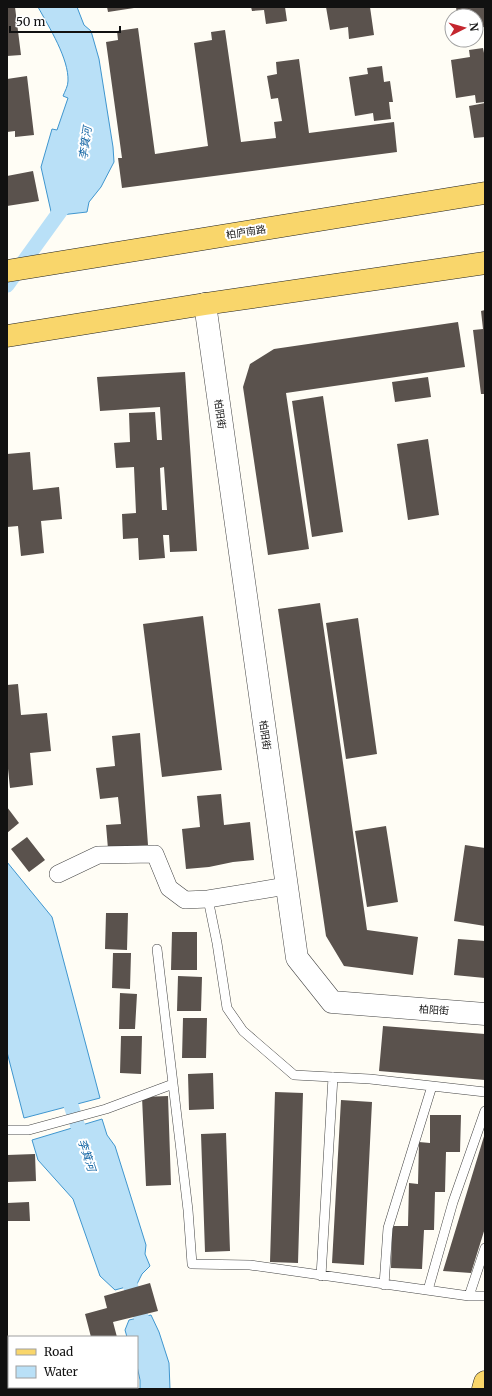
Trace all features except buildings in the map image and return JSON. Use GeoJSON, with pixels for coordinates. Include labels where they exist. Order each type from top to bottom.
{"type":"FeatureCollection","features":[{"type":"Feature","properties":{"kind":"main road","name":"柏庐南路"},"geometry":{"type":"LineString","coordinates":[[7,271],[485,193]]}},
{"type":"Feature","properties":{"kind":"main road"},"geometry":{"type":"LineString","coordinates":[[9,336],[205,304],[485,263]]}},
{"type":"Feature","properties":{"kind":"main road"},"geometry":{"type":"LineString","coordinates":[[483,1389],[485,1382]]}},
{"type":"Feature","properties":{"kind":"street","name":"柏阳街"},"geometry":{"type":"LineString","coordinates":[[205,304],[297,958],[332,1002],[485,1014]]}},
{"type":"Feature","properties":{"kind":"street"},"geometry":{"type":"LineString","coordinates":[[58,874],[98,855],[155,854],[169,888],[185,900],[208,899],[286,886]]}},
{"type":"Feature","properties":{"kind":"lane"},"geometry":{"type":"LineString","coordinates":[[208,899],[217,943],[227,1008],[243,1031],[294,1075],[370,1079],[485,1092]]}},
{"type":"Feature","properties":{"kind":"lane"},"geometry":{"type":"LineString","coordinates":[[157,949],[188,1210],[192,1264],[250,1265],[384,1285],[469,1296],[485,1296]]}},
{"type":"Feature","properties":{"kind":"lane"},"geometry":{"type":"LineString","coordinates":[[321,1276],[333,1077]]}},
{"type":"Feature","properties":{"kind":"lane"},"geometry":{"type":"LineString","coordinates":[[7,1130],[29,1130],[106,1109],[173,1084]]}},
{"type":"Feature","properties":{"kind":"lane"},"geometry":{"type":"LineString","coordinates":[[384,1285],[388,1228],[432,1086]]}},
{"type":"Feature","properties":{"kind":"lane"},"geometry":{"type":"LineString","coordinates":[[428,1290],[453,1202],[485,1111]]}},
{"type":"Feature","properties":{"kind":"lane"},"geometry":{"type":"LineString","coordinates":[[469,1296],[485,1248]]}},
{"type":"Feature","properties":{"kind":"water"},"geometry":{"type":"Polygon","coordinates":[[[38,7],[77,7],[84,25],[91,31],[99,59],[114,162],[101,187],[89,202],[87,212],[52,216],[41,167],[52,129],[57,130],[68,98],[63,96],[68,83],[62,53],[53,33],[38,7]]]}},
{"type":"Feature","properties":{"kind":"water"},"geometry":{"type":"Polygon","coordinates":[[[7,862],[52,917],[100,1098],[24,1118],[7,1052],[7,862]]]}},
{"type":"Feature","properties":{"kind":"water"},"geometry":{"type":"Polygon","coordinates":[[[102,1119],[107,1135],[115,1146],[146,1245],[145,1254],[150,1266],[142,1274],[137,1284],[115,1290],[100,1276],[73,1199],[38,1160],[32,1140],[102,1119]]]}},
{"type":"Feature","properties":{"kind":"water"},"geometry":{"type":"Polygon","coordinates":[[[151,1315],[159,1332],[169,1363],[170,1389],[140,1389],[138,1371],[138,1336],[127,1336],[125,1330],[129,1320],[151,1315]]]}},
{"type":"Feature","properties":{"kind":"waterway","name":"李箕河"},"geometry":{"type":"LineString","coordinates":[[7,285],[69,199]]}},
{"type":"Feature","properties":{"kind":"waterway","name":"李箕河"},"geometry":{"type":"LineString","coordinates":[[65,1087],[84,1145]]}},
{"type":"Feature","properties":{"kind":"waterway","name":"李箕河"},"geometry":{"type":"LineString","coordinates":[[124,1267],[148,1337]]}}]}
